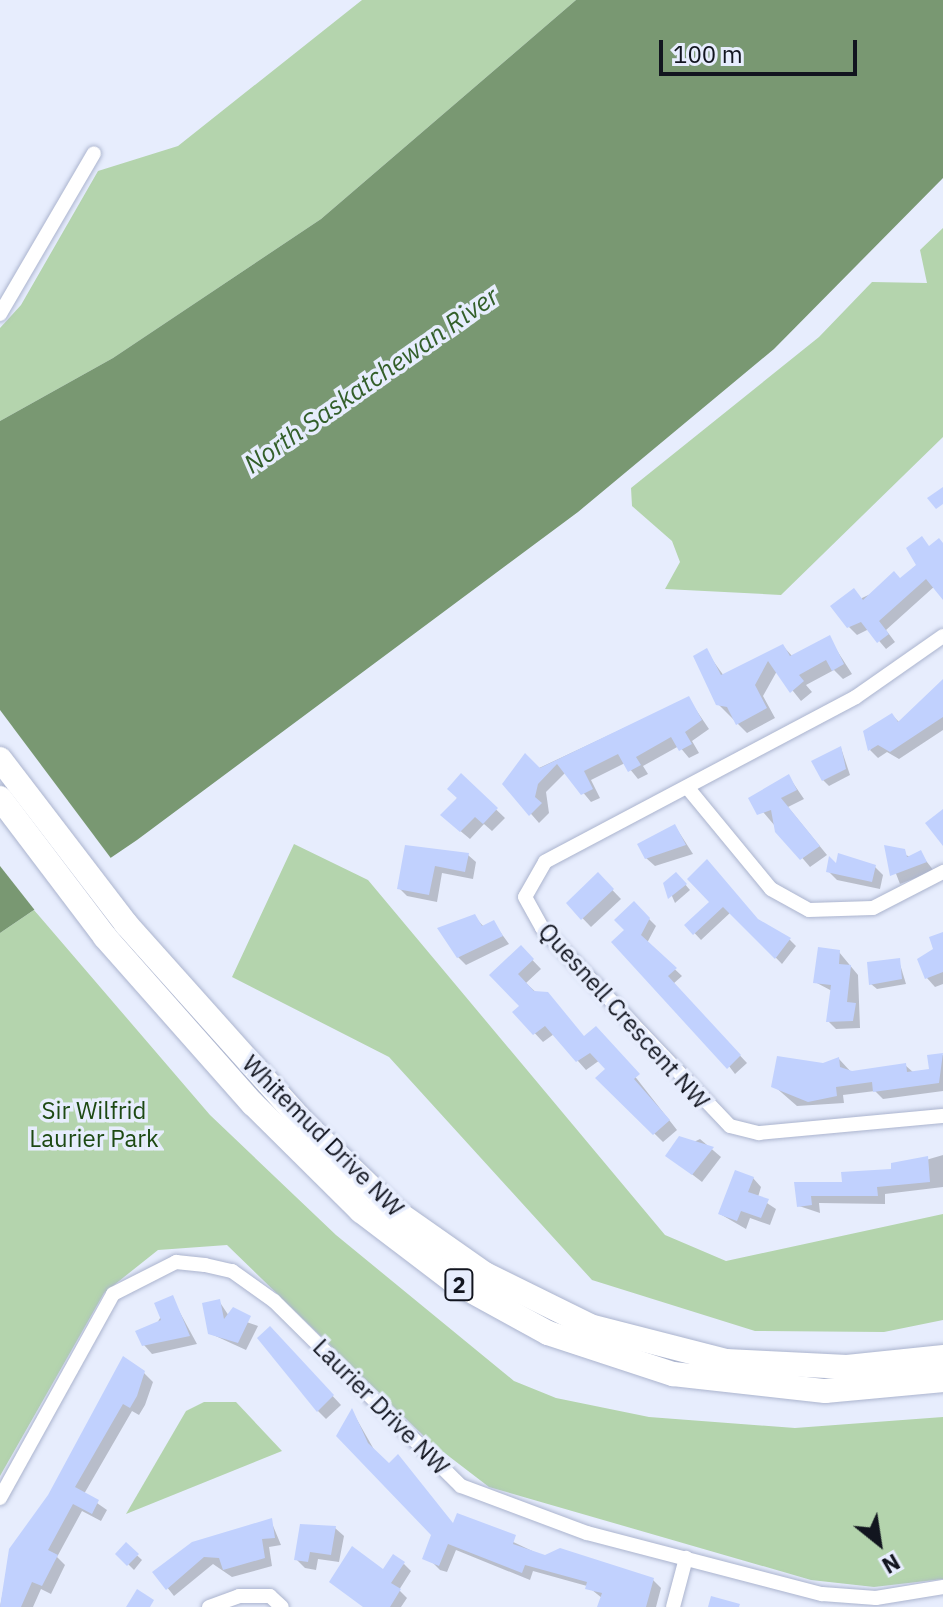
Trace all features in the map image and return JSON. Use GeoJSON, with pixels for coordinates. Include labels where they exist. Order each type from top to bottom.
{"type":"FeatureCollection","features":[{"type":"Feature","properties":{"kind":"highway","name":"Whitemud Drive NW"},"geometry":{"type":"LineString","coordinates":[[0,759],[116,930],[370,1189],[515,1291],[628,1338],[726,1361],[847,1367],[943,1357]]}},
{"type":"Feature","properties":{"kind":"highway","name":"Whitemud Drive NW"},"geometry":{"type":"LineString","coordinates":[[0,798],[322,1173],[396,1240],[487,1302],[593,1351],[734,1386],[825,1391],[943,1380]]}},
{"type":"Feature","properties":{"kind":"street"},"geometry":{"type":"LineString","coordinates":[[0,314],[94,153]]}},
{"type":"Feature","properties":{"kind":"street","name":"Quesnell Crescent NW"},"geometry":{"type":"LineString","coordinates":[[943,636],[856,697],[538,867],[525,897],[538,923],[730,1126],[759,1133],[943,1116]]}},
{"type":"Feature","properties":{"kind":"street"},"geometry":{"type":"LineString","coordinates":[[687,787],[771,889],[809,910],[873,908],[943,872]]}},
{"type":"Feature","properties":{"kind":"street","name":"Laurier Drive NW"},"geometry":{"type":"LineString","coordinates":[[0,1498],[113,1294],[176,1262],[232,1271],[274,1301],[461,1486],[587,1533],[822,1594],[874,1602],[943,1587]]}},
{"type":"Feature","properties":{"kind":"street"},"geometry":{"type":"LineString","coordinates":[[673,1607],[686,1558]]}},
{"type":"Feature","properties":{"kind":"street"},"geometry":{"type":"LineString","coordinates":[[209,1607],[239,1596],[270,1596],[282,1607]]}},
{"type":"Feature","properties":{"kind":"green space"},"geometry":{"type":"Polygon","coordinates":[[[362,0],[576,0],[321,219],[113,358],[0,421],[0,328],[21,305],[98,171],[178,146],[362,0]]]}},
{"type":"Feature","properties":{"kind":"green space"},"geometry":{"type":"Polygon","coordinates":[[[943,228],[943,437],[781,595],[665,589],[680,562],[672,541],[632,506],[631,488],[819,337],[872,282],[927,283],[920,250],[943,228]]]}},
{"type":"Feature","properties":{"kind":"green space"},"geometry":{"type":"Polygon","coordinates":[[[294,844],[368,880],[665,1235],[726,1261],[943,1214],[943,1320],[884,1332],[755,1331],[592,1280],[389,1057],[232,977],[294,844]]]}},
{"type":"Feature","properties":{"kind":"green space","name":"Sir Wilfrid Laurier Park"},"geometry":{"type":"Polygon","coordinates":[[[34,910],[210,1115],[336,1235],[514,1381],[556,1398],[649,1417],[795,1428],[943,1417],[943,1579],[874,1587],[811,1580],[489,1487],[429,1441],[227,1245],[158,1250],[104,1293],[0,1476],[0,933],[34,910]]]}},
{"type":"Feature","properties":{"kind":"green space"},"geometry":{"type":"Polygon","coordinates":[[[204,1402],[236,1402],[282,1451],[126,1514],[186,1411],[204,1402]]]}},
{"type":"Feature","properties":{"kind":"water","name":"North Saskatchewan River"},"geometry":{"type":"Polygon","coordinates":[[[576,0],[943,0],[943,178],[774,349],[578,512],[137,840],[0,933],[0,421],[113,358],[321,219],[576,0]]]}},
{"type":"Feature","properties":{"kind":"pier"},"geometry":{"type":"Polygon","coordinates":[[[0,710],[113,861],[37,913],[0,866],[0,710]]]}},
{"type":"Feature","properties":{"kind":"building"},"geometry":{"type":"Polygon","coordinates":[[[943,487],[943,504],[936,509],[927,498],[943,487]]]}},
{"type":"Feature","properties":{"kind":"building"},"geometry":{"type":"Polygon","coordinates":[[[922,536],[929,546],[939,538],[943,543],[943,600],[926,579],[879,621],[889,634],[877,643],[861,622],[847,628],[830,606],[854,588],[863,600],[894,571],[900,578],[916,565],[906,548],[922,536]]]}},
{"type":"Feature","properties":{"kind":"building"},"geometry":{"type":"Polygon","coordinates":[[[830,635],[844,664],[832,671],[826,660],[799,675],[804,681],[790,693],[768,661],[755,685],[767,708],[736,725],[727,707],[716,705],[693,656],[707,648],[721,675],[783,644],[790,656],[830,635]]]}},
{"type":"Feature","properties":{"kind":"building"},"geometry":{"type":"Polygon","coordinates":[[[943,679],[943,717],[890,752],[878,745],[868,751],[863,731],[892,713],[898,722],[943,679]]]}},
{"type":"Feature","properties":{"kind":"building"},"geometry":{"type":"Polygon","coordinates":[[[689,696],[702,720],[685,732],[692,744],[679,751],[671,737],[636,757],[641,765],[628,772],[618,754],[584,771],[593,789],[581,795],[557,764],[538,784],[535,797],[542,803],[529,816],[502,784],[525,753],[540,768],[689,696]]]}},
{"type":"Feature","properties":{"kind":"building"},"geometry":{"type":"Polygon","coordinates":[[[841,746],[846,769],[822,781],[811,761],[841,746]]]}},
{"type":"Feature","properties":{"kind":"building"},"geometry":{"type":"Polygon","coordinates":[[[461,773],[498,808],[483,824],[475,817],[460,832],[440,815],[457,798],[447,789],[461,773]]]}},
{"type":"Feature","properties":{"kind":"building"},"geometry":{"type":"Polygon","coordinates":[[[789,774],[797,790],[781,798],[820,846],[800,860],[775,832],[771,810],[757,815],[748,798],[789,774]]]}},
{"type":"Feature","properties":{"kind":"building"},"geometry":{"type":"Polygon","coordinates":[[[943,809],[943,846],[925,823],[943,809]]]}},
{"type":"Feature","properties":{"kind":"building"},"geometry":{"type":"Polygon","coordinates":[[[675,824],[686,845],[645,859],[637,844],[675,824]]]}},
{"type":"Feature","properties":{"kind":"building"},"geometry":{"type":"Polygon","coordinates":[[[405,845],[469,853],[465,872],[435,866],[429,895],[397,889],[405,845]]]}},
{"type":"Feature","properties":{"kind":"building"},"geometry":{"type":"Polygon","coordinates":[[[884,845],[905,849],[907,857],[921,850],[927,862],[890,876],[884,845]]]}},
{"type":"Feature","properties":{"kind":"building"},"geometry":{"type":"Polygon","coordinates":[[[838,853],[876,865],[872,882],[826,872],[829,856],[836,863],[838,853]]]}},
{"type":"Feature","properties":{"kind":"building"},"geometry":{"type":"Polygon","coordinates":[[[707,859],[758,919],[791,938],[775,959],[723,907],[693,935],[684,925],[709,902],[687,879],[707,859]]]}},
{"type":"Feature","properties":{"kind":"building"},"geometry":{"type":"Polygon","coordinates":[[[598,872],[614,889],[581,920],[566,903],[598,872]]]}},
{"type":"Feature","properties":{"kind":"building"},"geometry":{"type":"Polygon","coordinates":[[[676,872],[687,884],[668,899],[663,883],[676,872]]]}},
{"type":"Feature","properties":{"kind":"building"},"geometry":{"type":"Polygon","coordinates":[[[634,901],[650,918],[641,935],[677,968],[668,976],[741,1055],[727,1069],[611,942],[624,930],[614,920],[634,901]]]}},
{"type":"Feature","properties":{"kind":"building"},"geometry":{"type":"Polygon","coordinates":[[[475,914],[482,926],[494,920],[503,936],[457,958],[437,928],[475,914]]]}},
{"type":"Feature","properties":{"kind":"building"},"geometry":{"type":"Polygon","coordinates":[[[943,932],[943,972],[925,979],[917,959],[933,949],[929,937],[943,932]]]}},
{"type":"Feature","properties":{"kind":"building"},"geometry":{"type":"Polygon","coordinates":[[[521,945],[534,959],[518,974],[534,991],[548,992],[584,1036],[596,1026],[640,1074],[634,1079],[670,1120],[653,1135],[595,1078],[605,1069],[590,1053],[576,1062],[545,1026],[533,1035],[512,1012],[519,1006],[489,975],[521,945]]]}},
{"type":"Feature","properties":{"kind":"building"},"geometry":{"type":"Polygon","coordinates":[[[818,947],[840,950],[839,964],[851,965],[847,1002],[856,1003],[853,1021],[826,1022],[831,985],[813,983],[818,947]]]}},
{"type":"Feature","properties":{"kind":"building"},"geometry":{"type":"Polygon","coordinates":[[[900,958],[902,979],[869,985],[867,962],[900,958]]]}},
{"type":"Feature","properties":{"kind":"building"},"geometry":{"type":"Polygon","coordinates":[[[943,1053],[939,1083],[873,1092],[872,1082],[836,1087],[837,1096],[808,1102],[771,1087],[777,1056],[823,1063],[839,1057],[840,1067],[852,1071],[906,1063],[907,1072],[929,1069],[927,1055],[943,1053]]]}},
{"type":"Feature","properties":{"kind":"building"},"geometry":{"type":"Polygon","coordinates":[[[679,1136],[714,1147],[692,1175],[665,1156],[679,1136]]]}},
{"type":"Feature","properties":{"kind":"building"},"geometry":{"type":"Polygon","coordinates":[[[928,1156],[930,1182],[877,1187],[878,1196],[811,1196],[812,1205],[797,1207],[794,1182],[842,1182],[841,1172],[891,1169],[891,1163],[928,1156]]]}},
{"type":"Feature","properties":{"kind":"building"},"geometry":{"type":"Polygon","coordinates":[[[735,1170],[754,1177],[748,1192],[769,1199],[761,1218],[741,1211],[737,1221],[718,1214],[735,1170]]]}},
{"type":"Feature","properties":{"kind":"building"},"geometry":{"type":"Polygon","coordinates":[[[173,1295],[190,1336],[142,1346],[135,1331],[161,1320],[154,1303],[173,1295]]]}},
{"type":"Feature","properties":{"kind":"building"},"geometry":{"type":"Polygon","coordinates":[[[220,1299],[224,1319],[233,1307],[251,1316],[238,1343],[208,1334],[202,1303],[220,1299]]]}},
{"type":"Feature","properties":{"kind":"building"},"geometry":{"type":"Polygon","coordinates":[[[270,1326],[334,1395],[317,1412],[257,1338],[270,1326]]]}},
{"type":"Feature","properties":{"kind":"building"},"geometry":{"type":"Polygon","coordinates":[[[123,1356],[145,1371],[137,1396],[130,1408],[123,1404],[75,1487],[99,1500],[92,1514],[73,1504],[48,1550],[58,1555],[42,1586],[32,1582],[21,1607],[0,1607],[9,1549],[48,1495],[123,1356]]]}},
{"type":"Feature","properties":{"kind":"building"},"geometry":{"type":"Polygon","coordinates":[[[352,1408],[368,1443],[389,1463],[398,1454],[453,1523],[457,1513],[516,1535],[513,1544],[545,1555],[560,1548],[654,1578],[646,1607],[597,1607],[602,1593],[585,1589],[587,1582],[525,1565],[522,1573],[448,1544],[439,1566],[422,1559],[431,1535],[336,1436],[352,1408]]]}},
{"type":"Feature","properties":{"kind":"building"},"geometry":{"type":"Polygon","coordinates":[[[272,1518],[275,1538],[262,1539],[265,1558],[223,1570],[219,1558],[204,1557],[166,1590],[152,1572],[192,1542],[272,1518]]]}},
{"type":"Feature","properties":{"kind":"building"},"geometry":{"type":"Polygon","coordinates":[[[300,1524],[336,1526],[331,1555],[310,1552],[308,1562],[294,1560],[300,1524]]]}},
{"type":"Feature","properties":{"kind":"building"},"geometry":{"type":"Polygon","coordinates":[[[126,1542],[139,1554],[127,1566],[115,1554],[126,1542]]]}},
{"type":"Feature","properties":{"kind":"building"},"geometry":{"type":"Polygon","coordinates":[[[352,1546],[383,1569],[393,1554],[405,1562],[391,1583],[401,1589],[390,1607],[363,1607],[329,1582],[352,1546]]]}},
{"type":"Feature","properties":{"kind":"building"},"geometry":{"type":"Polygon","coordinates":[[[137,1589],[154,1600],[150,1607],[126,1607],[137,1589]]]}},
{"type":"Feature","properties":{"kind":"building"},"geometry":{"type":"Polygon","coordinates":[[[711,1596],[740,1604],[739,1607],[708,1607],[711,1596]]]}}]}
